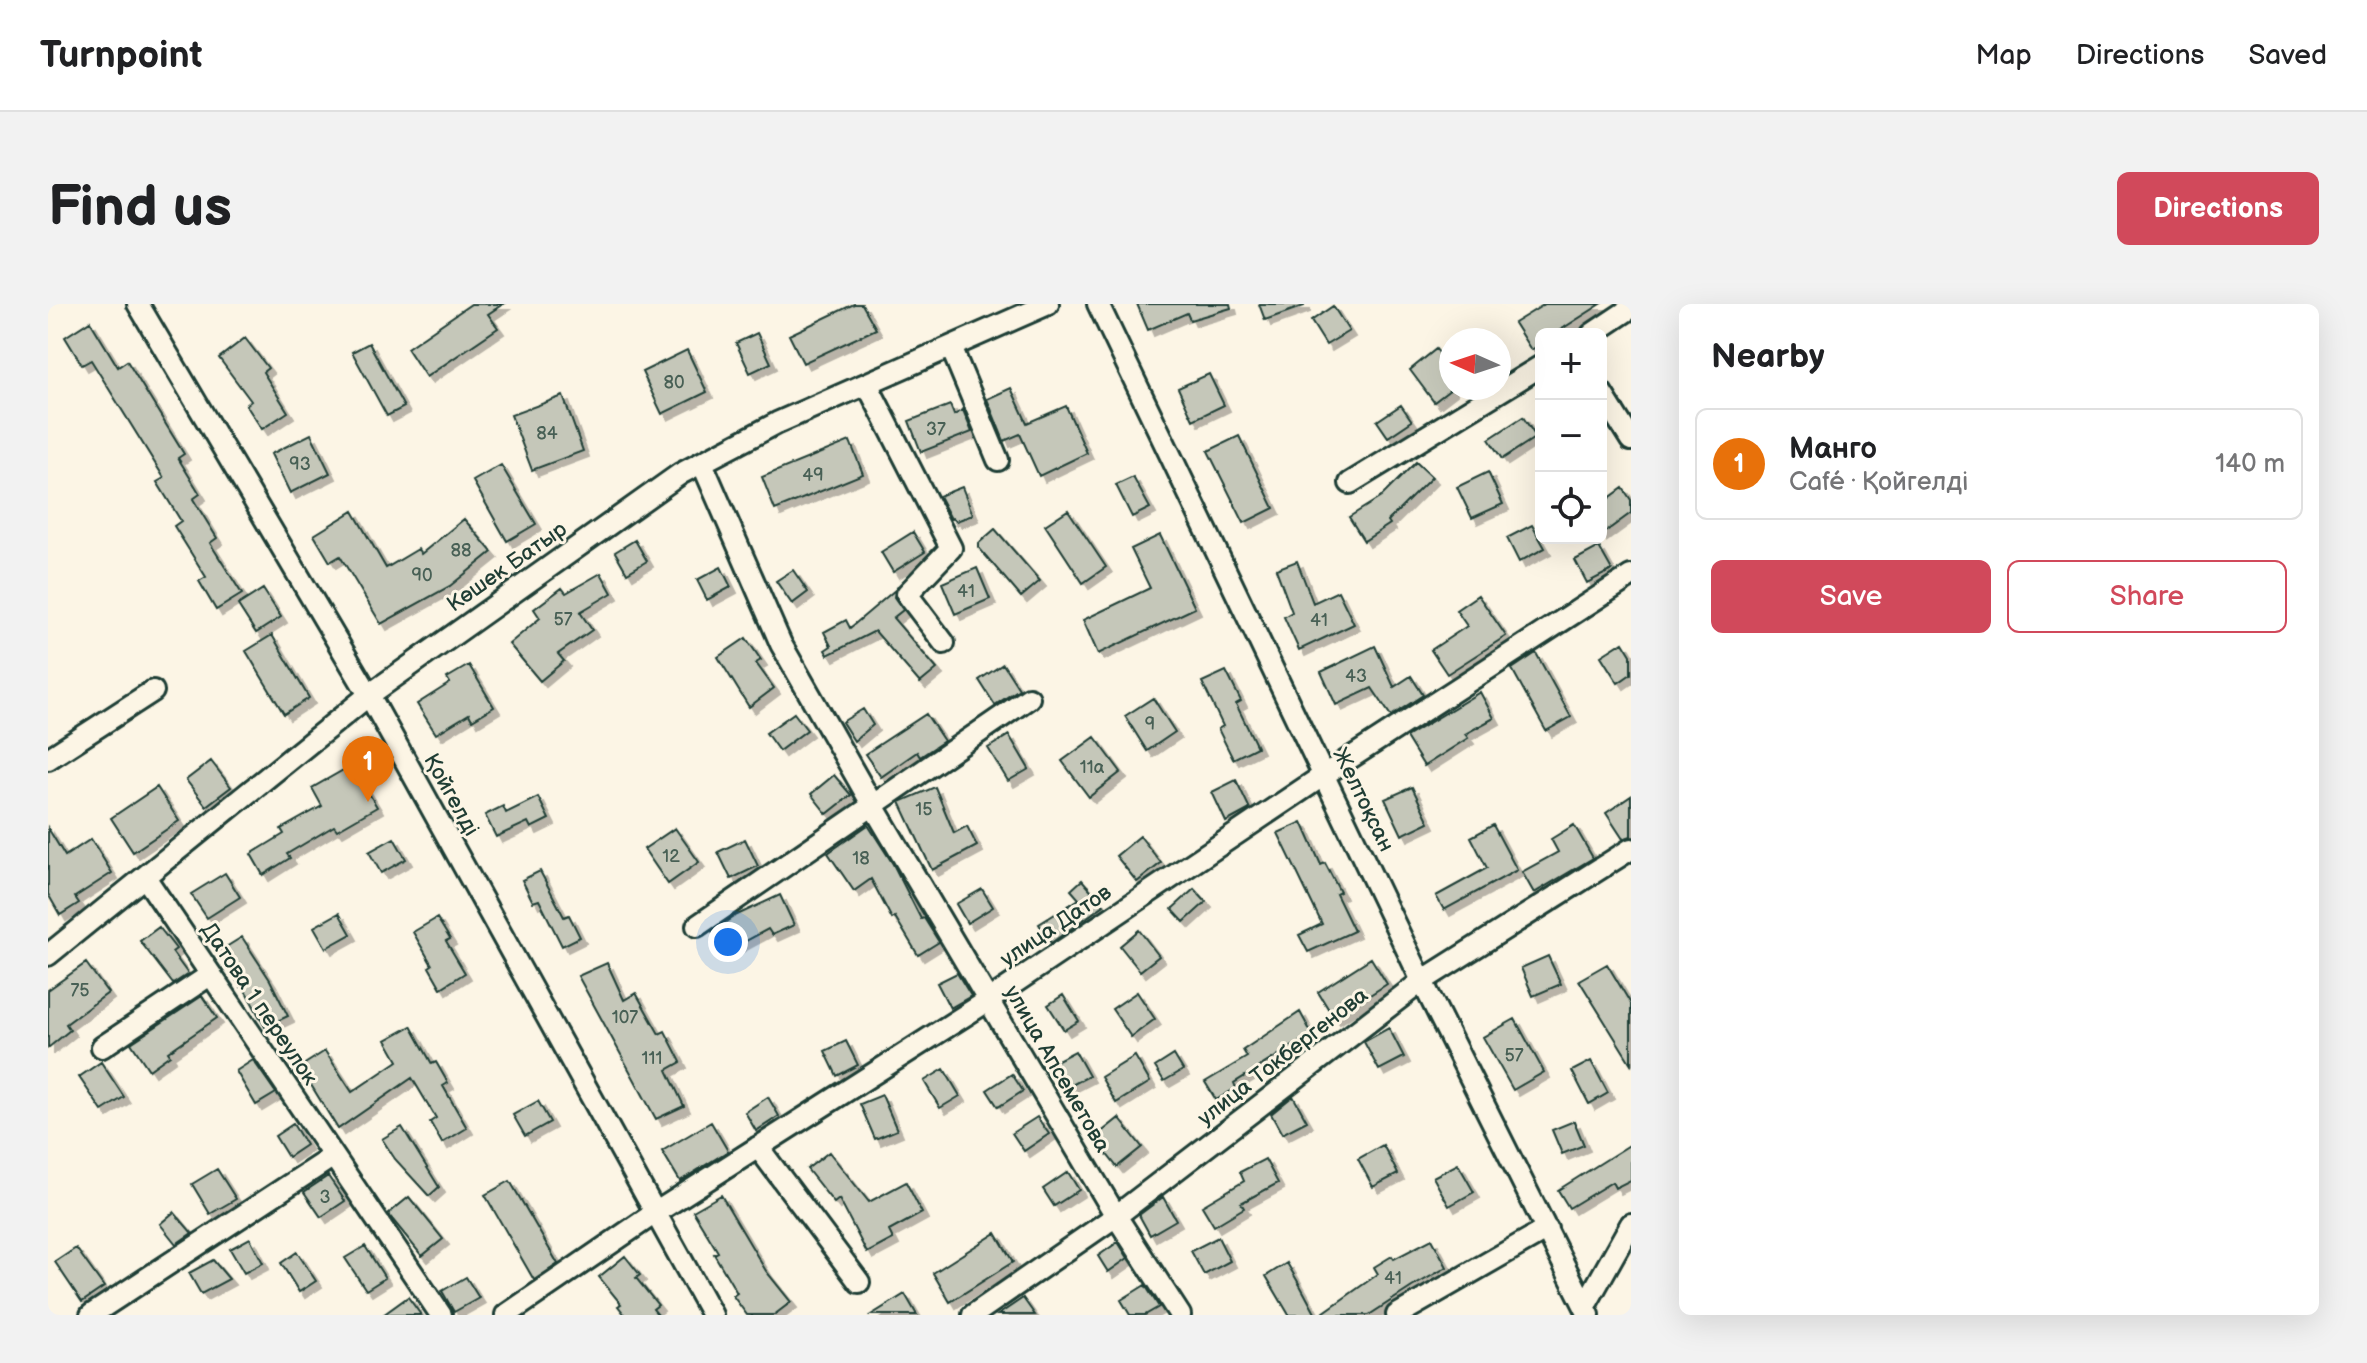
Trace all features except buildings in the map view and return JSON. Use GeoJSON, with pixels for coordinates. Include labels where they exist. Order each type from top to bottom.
{"type":"FeatureCollection","features":[{"type":"Feature","properties":{"kind":"street","name":"Қойгелді"},"geometry":{"type":"LineString","coordinates":[[138,304],[369,695],[712,1315]]}},
{"type":"Feature","properties":{"kind":"street","name":"Көшек Батыр"},"geometry":{"type":"LineString","coordinates":[[48,955],[369,695],[680,474],[777,423],[1048,304]]}},
{"type":"Feature","properties":{"kind":"street","name":"Желтоқсан"},"geometry":{"type":"LineString","coordinates":[[1098,304],[1422,981],[1587,1310]]}},
{"type":"Feature","properties":{"kind":"street"},"geometry":{"type":"LineString","coordinates":[[1601,328],[1631,308]]}},
{"type":"Feature","properties":{"kind":"street"},"geometry":{"type":"LineString","coordinates":[[951,347],[998,460]]}},
{"type":"Feature","properties":{"kind":"street"},"geometry":{"type":"LineString","coordinates":[[1350,483],[1535,370]]}},
{"type":"Feature","properties":{"kind":"street"},"geometry":{"type":"LineString","coordinates":[[867,384],[951,548],[907,594],[944,643]]}},
{"type":"Feature","properties":{"kind":"street"},"geometry":{"type":"LineString","coordinates":[[1606,400],[1631,440]]}},
{"type":"Feature","properties":{"kind":"street","name":"улица Апсеметова"},"geometry":{"type":"LineString","coordinates":[[702,463],[781,644],[1116,1216],[1180,1315]]}},
{"type":"Feature","properties":{"kind":"street","name":"улица Датов"},"geometry":{"type":"LineString","coordinates":[[506,1315],[655,1213],[989,1000],[1324,775],[1631,576]]}},
{"type":"Feature","properties":{"kind":"street"},"geometry":{"type":"LineString","coordinates":[[48,759],[153,691]]}},
{"type":"Feature","properties":{"kind":"street"},"geometry":{"type":"LineString","coordinates":[[697,926],[1029,698]]}},
{"type":"Feature","properties":{"kind":"street","name":"улица Токбергенова"},"geometry":{"type":"LineString","coordinates":[[973,1315],[1116,1216],[1422,981],[1631,849]]}},
{"type":"Feature","properties":{"kind":"street","name":"Датова 1 переулок"},"geometry":{"type":"LineString","coordinates":[[145,877],[441,1315]]}},
{"type":"Feature","properties":{"kind":"street"},"geometry":{"type":"LineString","coordinates":[[102,1047],[210,975]]}},
{"type":"Feature","properties":{"kind":"street"},"geometry":{"type":"LineString","coordinates":[[758,1147],[859,1282]]}},
{"type":"Feature","properties":{"kind":"street"},"geometry":{"type":"LineString","coordinates":[[91,1315],[332,1157]]}},
{"type":"Feature","properties":{"kind":"street"},"geometry":{"type":"LineString","coordinates":[[1587,1310],[1631,1224]]}},
{"type":"Feature","properties":{"kind":"street"},"geometry":{"type":"LineString","coordinates":[[1397,1315],[1547,1229]]}},
{"type":"Feature","properties":{"kind":"place","name":"Манго"},"geometry":{"type":"Point","coordinates":[368,802]}}]}
